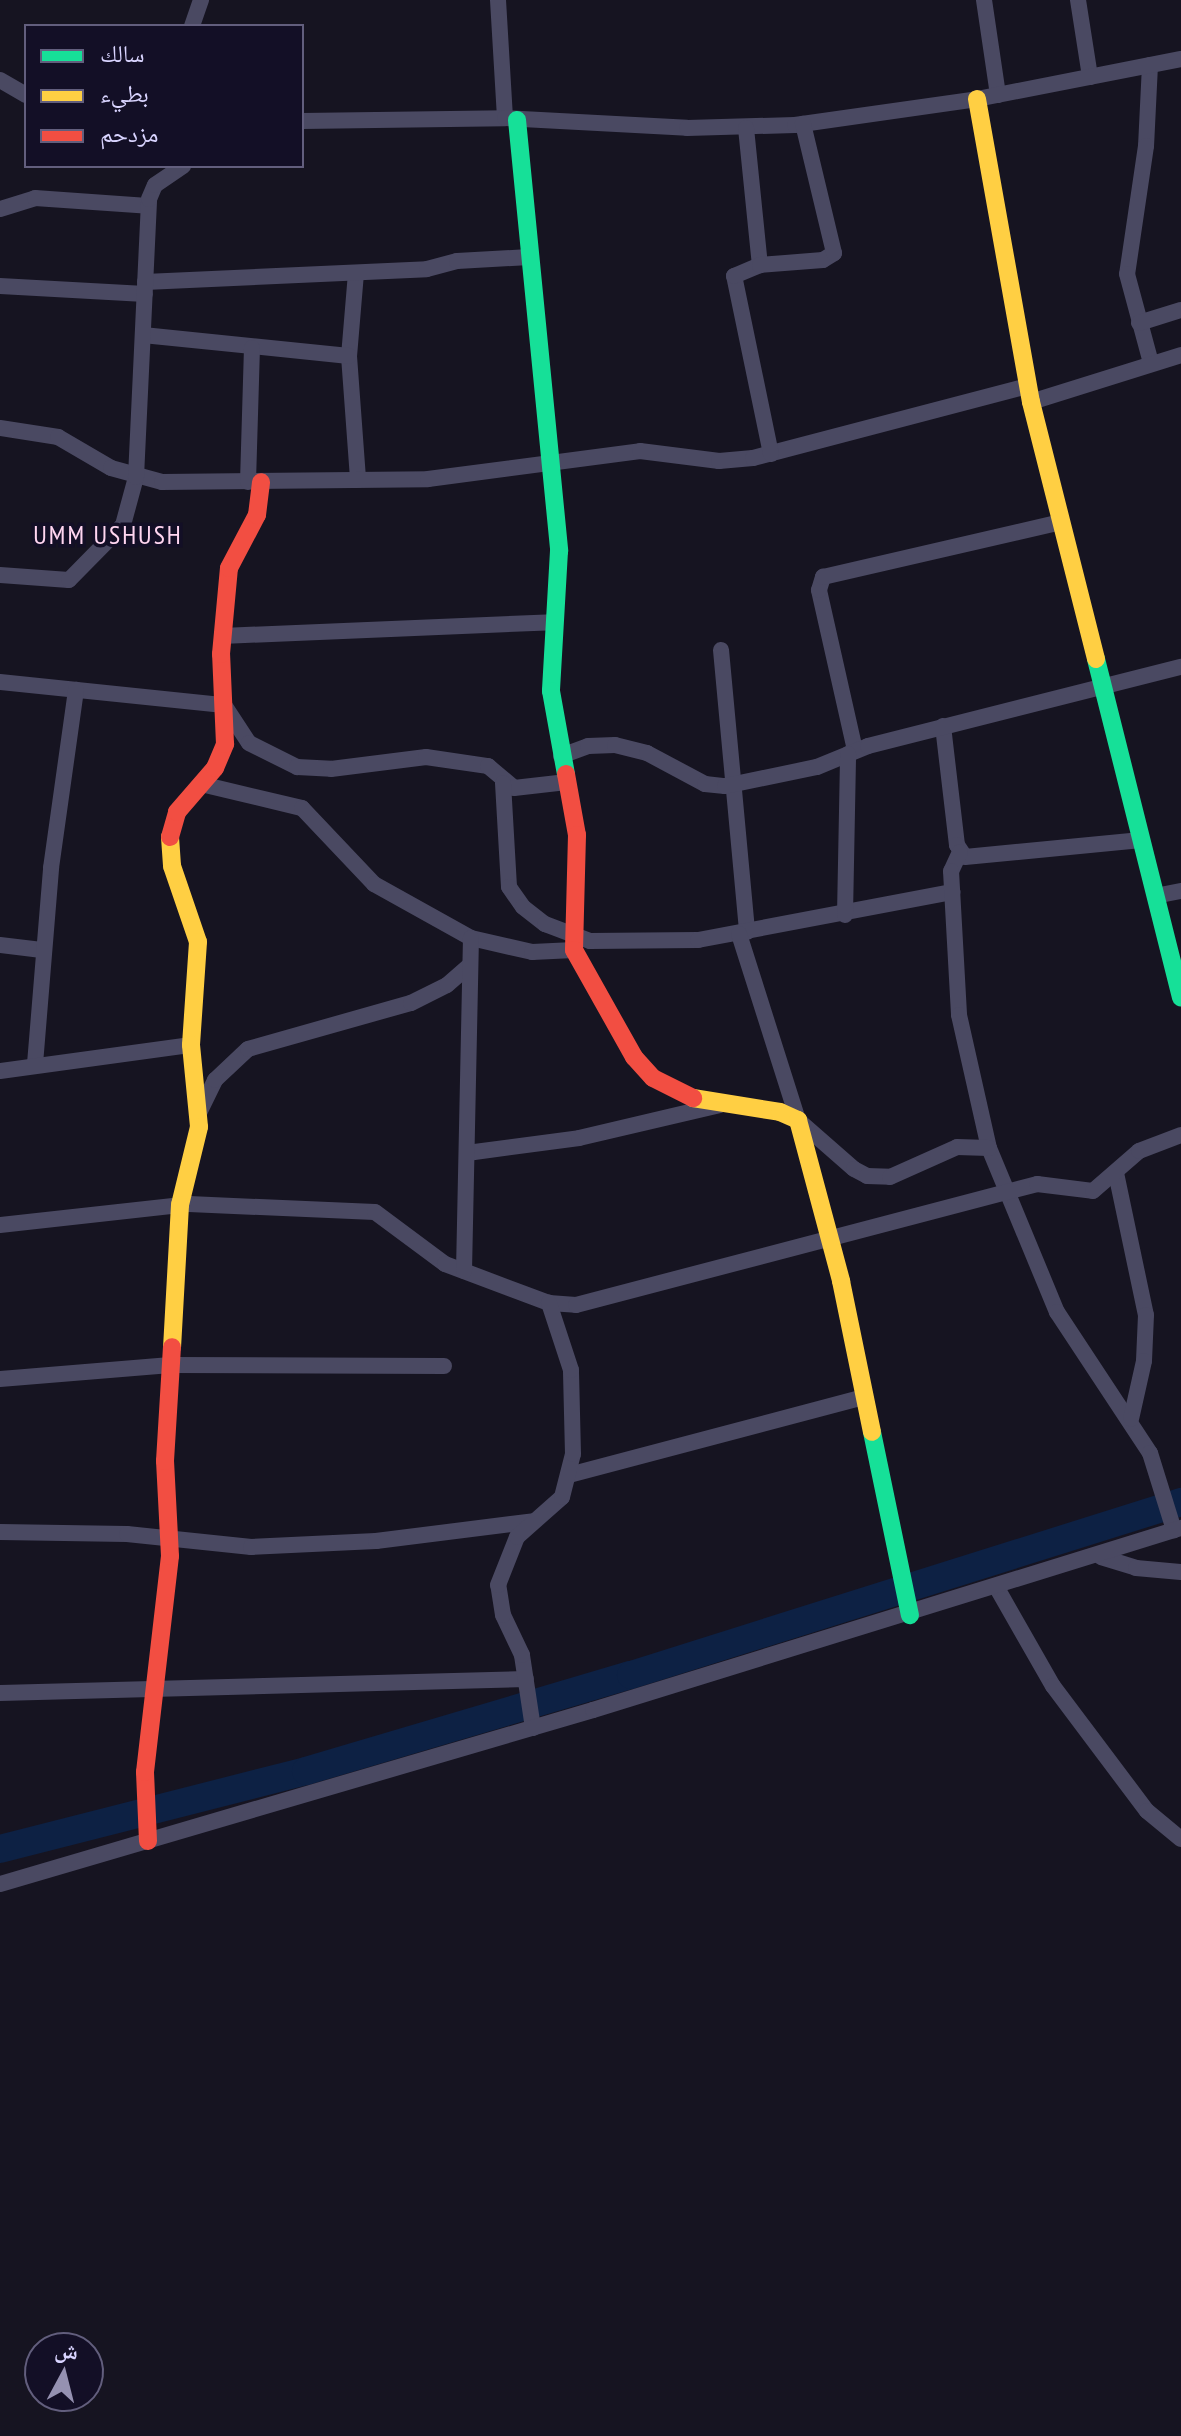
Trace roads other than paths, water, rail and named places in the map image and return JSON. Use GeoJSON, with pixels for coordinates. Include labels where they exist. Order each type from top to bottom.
{"type":"FeatureCollection","features":[{"type":"Feature","properties":{"kind":"street"},"geometry":{"type":"LineString","coordinates":[[193,24],[201,0]]}},
{"type":"Feature","properties":{"kind":"street"},"geometry":{"type":"LineString","coordinates":[[498,0],[529,257],[546,463],[559,551],[551,691],[578,858],[574,943]]}},
{"type":"Feature","properties":{"kind":"street"},"geometry":{"type":"LineString","coordinates":[[984,0],[998,95]]}},
{"type":"Feature","properties":{"kind":"street"},"geometry":{"type":"LineString","coordinates":[[1078,0],[1090,77]]}},
{"type":"Feature","properties":{"kind":"street"},"geometry":{"type":"LineString","coordinates":[[304,121],[511,119],[746,128],[803,124],[977,99],[1181,59]]}},
{"type":"Feature","properties":{"kind":"street"},"geometry":{"type":"LineString","coordinates":[[1150,65],[1146,146],[1127,255],[1139,323],[1151,363]]}},
{"type":"Feature","properties":{"kind":"street"},"geometry":{"type":"LineString","coordinates":[[0,80],[24,94]]}},
{"type":"Feature","properties":{"kind":"street"},"geometry":{"type":"LineString","coordinates":[[977,99],[1030,394],[1181,998]]}},
{"type":"Feature","properties":{"kind":"street"},"geometry":{"type":"LineString","coordinates":[[771,454],[734,276],[760,265],[823,260],[835,248],[803,124]]}},
{"type":"Feature","properties":{"kind":"street"},"geometry":{"type":"LineString","coordinates":[[746,128],[760,265]]}},
{"type":"Feature","properties":{"kind":"street"},"geometry":{"type":"LineString","coordinates":[[0,575],[62,581],[74,577],[123,525],[136,477],[148,206],[155,185],[180,168]]}},
{"type":"Feature","properties":{"kind":"street"},"geometry":{"type":"LineString","coordinates":[[0,209],[35,198],[148,206]]}},
{"type":"Feature","properties":{"kind":"street"},"geometry":{"type":"LineString","coordinates":[[0,286],[145,288],[529,257]]}},
{"type":"Feature","properties":{"kind":"street"},"geometry":{"type":"LineString","coordinates":[[356,273],[349,356],[358,480]]}},
{"type":"Feature","properties":{"kind":"street"},"geometry":{"type":"LineString","coordinates":[[1139,323],[1181,310]]}},
{"type":"Feature","properties":{"kind":"street"},"geometry":{"type":"LineString","coordinates":[[143,335],[349,356]]}},
{"type":"Feature","properties":{"kind":"street"},"geometry":{"type":"LineString","coordinates":[[148,1841],[145,1772],[170,1538],[165,1479],[180,1205],[196,1153],[198,1114],[191,1045],[198,942],[172,866],[169,842],[177,812],[201,784],[225,744],[222,636],[229,568],[257,515],[252,348]]}},
{"type":"Feature","properties":{"kind":"street"},"geometry":{"type":"LineString","coordinates":[[0,428],[58,437],[103,465],[162,482],[428,479],[653,451],[719,461],[771,454],[1030,394],[1181,355]]}},
{"type":"Feature","properties":{"kind":"street"},"geometry":{"type":"LineString","coordinates":[[845,915],[851,752],[819,590],[823,577],[1062,522]]}},
{"type":"Feature","properties":{"kind":"street"},"geometry":{"type":"LineString","coordinates":[[222,636],[553,622]]}},
{"type":"Feature","properties":{"kind":"street"},"geometry":{"type":"LineString","coordinates":[[721,650],[743,933],[830,1238],[910,1615]]}},
{"type":"Feature","properties":{"kind":"street"},"geometry":{"type":"LineString","coordinates":[[561,756],[588,746],[615,745],[647,753],[705,784],[732,785],[817,767],[851,752],[943,726],[1181,667]]}},
{"type":"Feature","properties":{"kind":"street"},"geometry":{"type":"LineString","coordinates":[[0,682],[224,705]]}},
{"type":"Feature","properties":{"kind":"street"},"geometry":{"type":"LineString","coordinates":[[35,1064],[42,950],[76,690]]}},
{"type":"Feature","properties":{"kind":"street"},"geometry":{"type":"LineString","coordinates":[[224,705],[249,743],[297,767],[331,769],[383,759],[438,758],[488,766],[503,783],[521,788],[567,782]]}},
{"type":"Feature","properties":{"kind":"street"},"geometry":{"type":"LineString","coordinates":[[0,1884],[910,1615],[1101,1557],[1178,1529],[1158,1472],[1131,1419],[1057,1312],[989,1148],[964,1051],[951,867],[960,852],[943,726]]}},
{"type":"Feature","properties":{"kind":"street"},"geometry":{"type":"LineString","coordinates":[[503,783],[509,887],[532,914],[574,943],[643,1068],[673,1092],[798,1120],[854,1169],[875,1178],[897,1175],[957,1147],[989,1148]]}},
{"type":"Feature","properties":{"kind":"street"},"geometry":{"type":"LineString","coordinates":[[201,784],[302,808],[374,884],[471,938],[522,951],[574,943],[619,943],[743,933],[953,892]]}},
{"type":"Feature","properties":{"kind":"street"},"geometry":{"type":"LineString","coordinates":[[960,852],[975,857],[1141,840]]}},
{"type":"Feature","properties":{"kind":"street"},"geometry":{"type":"LineString","coordinates":[[1155,896],[1181,891]]}},
{"type":"Feature","properties":{"kind":"street"},"geometry":{"type":"LineString","coordinates":[[464,1271],[471,938]]}},
{"type":"Feature","properties":{"kind":"street"},"geometry":{"type":"LineString","coordinates":[[0,945],[42,950]]}},
{"type":"Feature","properties":{"kind":"street"},"geometry":{"type":"LineString","coordinates":[[198,1114],[215,1080],[248,1049],[411,1003],[447,985],[470,965]]}},
{"type":"Feature","properties":{"kind":"street"},"geometry":{"type":"LineString","coordinates":[[0,1071],[191,1045]]}},
{"type":"Feature","properties":{"kind":"street"},"geometry":{"type":"LineString","coordinates":[[467,1153],[579,1138],[724,1103]]}},
{"type":"Feature","properties":{"kind":"street"},"geometry":{"type":"LineString","coordinates":[[0,1225],[180,1205],[375,1212],[403,1228],[433,1257],[464,1271],[549,1303],[585,1303],[1044,1184],[1086,1192],[1116,1173],[1139,1151],[1181,1135]]}},
{"type":"Feature","properties":{"kind":"street"},"geometry":{"type":"LineString","coordinates":[[1116,1173],[1146,1315],[1144,1361],[1131,1419]]}},
{"type":"Feature","properties":{"kind":"street"},"geometry":{"type":"LineString","coordinates":[[533,1728],[519,1643],[500,1605],[498,1585],[510,1546],[534,1521],[558,1503],[569,1475],[574,1391],[549,1303]]}},
{"type":"Feature","properties":{"kind":"street"},"geometry":{"type":"LineString","coordinates":[[0,1379],[170,1365],[444,1366]]}},
{"type":"Feature","properties":{"kind":"street"},"geometry":{"type":"LineString","coordinates":[[569,1475],[865,1397]]}},
{"type":"Feature","properties":{"kind":"street"},"geometry":{"type":"LineString","coordinates":[[0,1532],[170,1538],[251,1547],[331,1545],[534,1521]]}},
{"type":"Feature","properties":{"kind":"street"},"geometry":{"type":"LineString","coordinates":[[1101,1557],[1136,1568],[1181,1572]]}},
{"type":"Feature","properties":{"kind":"street"},"geometry":{"type":"LineString","coordinates":[[997,1588],[1053,1686],[1147,1811],[1181,1839]]}},
{"type":"Feature","properties":{"kind":"street"},"geometry":{"type":"LineString","coordinates":[[0,1693],[526,1679]]}},
{"type":"Feature","properties":{"kind":"waterway"},"geometry":{"type":"LineString","coordinates":[[0,1849],[306,1771],[631,1675],[1181,1502]]}},
{"type":"Feature","properties":{"kind":"district","name":"UMM USHUSH"},"geometry":{"type":"Point","coordinates":[108,535]}}]}
